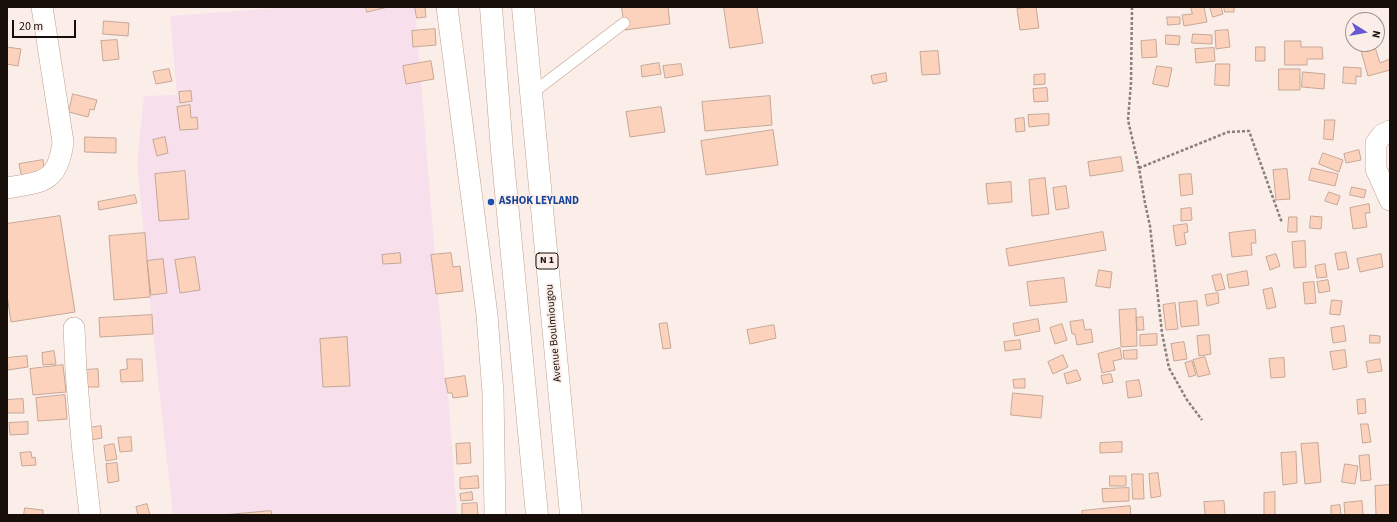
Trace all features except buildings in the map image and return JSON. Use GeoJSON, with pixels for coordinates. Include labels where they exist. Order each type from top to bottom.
{"type":"FeatureCollection","features":[{"type":"Feature","properties":{"kind":"highway"},"geometry":{"type":"LineString","coordinates":[[491,7],[503,159],[537,515]]}},
{"type":"Feature","properties":{"kind":"highway","name":"Avenue Boulmiougou"},"geometry":{"type":"LineString","coordinates":[[522,7],[571,515]]}},
{"type":"Feature","properties":{"kind":"street"},"geometry":{"type":"LineString","coordinates":[[7,188],[40,182],[55,171],[62,158],[63,142],[42,7]]}},
{"type":"Feature","properties":{"kind":"street"},"geometry":{"type":"LineString","coordinates":[[447,7],[487,315],[493,393],[495,515]]}},
{"type":"Feature","properties":{"kind":"street"},"geometry":{"type":"LineString","coordinates":[[1390,131],[1382,135],[1376,143],[1376,169],[1390,200]]}},
{"type":"Feature","properties":{"kind":"street"},"geometry":{"type":"LineString","coordinates":[[74,328],[83,453],[90,515]]}},
{"type":"Feature","properties":{"kind":"lane"},"geometry":{"type":"LineString","coordinates":[[531,94],[624,23]]}},
{"type":"Feature","properties":{"kind":"path"},"geometry":{"type":"LineString","coordinates":[[1132,7],[1131,83],[1128,120],[1150,226],[1162,333],[1169,368],[1187,400],[1202,420]]}},
{"type":"Feature","properties":{"kind":"path"},"geometry":{"type":"LineString","coordinates":[[1139,168],[1228,132],[1249,131],[1282,223]]}},
{"type":"Feature","properties":{"kind":"shaded area"},"geometry":{"type":"Polygon","coordinates":[[[290,7],[415,7],[457,515],[173,515],[153,334],[137,163],[144,96],[177,95],[170,16],[290,7]]]}},
{"type":"Feature","properties":{"kind":"place","name":"ASHOK LEYLAND"},"geometry":{"type":"Point","coordinates":[491,202]}}]}
